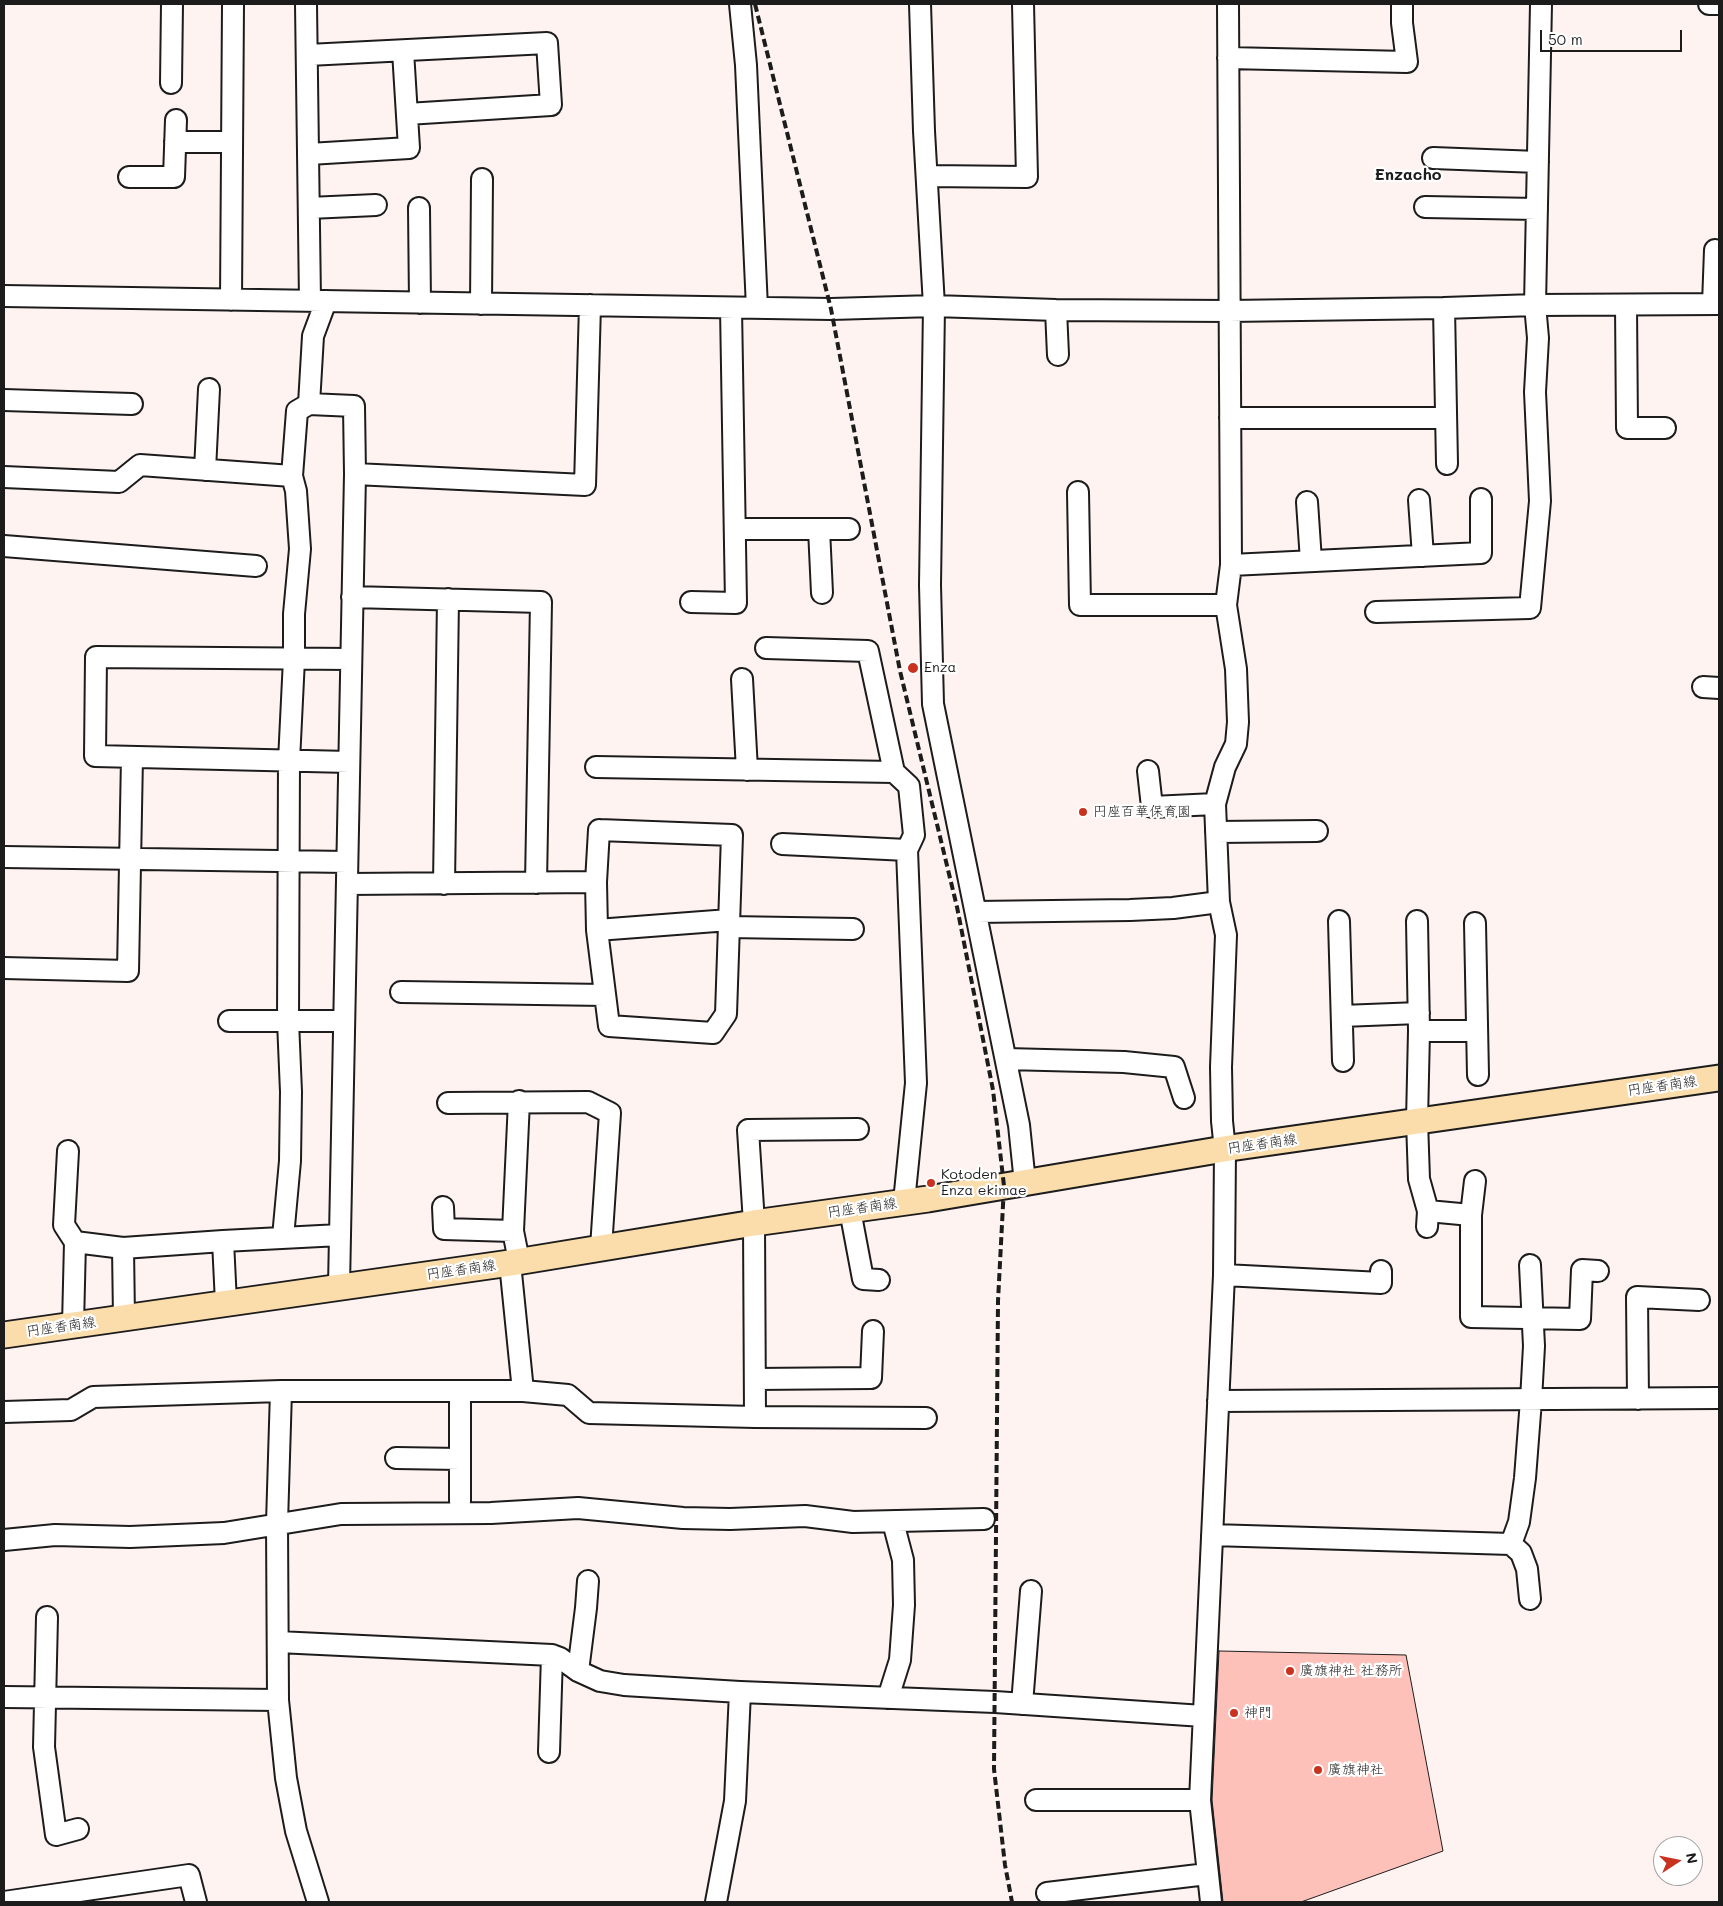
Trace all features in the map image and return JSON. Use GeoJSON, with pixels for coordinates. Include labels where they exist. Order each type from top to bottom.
{"type":"FeatureCollection","features":[{"type":"Feature","properties":{"kind":"main road","name":"円座香南線"},"geometry":{"type":"LineString","coordinates":[[4,1335],[515,1262],[754,1223],[1025,1183],[1224,1150],[1719,1078]]}},
{"type":"Feature","properties":{"kind":"street"},"geometry":{"type":"LineString","coordinates":[[170,83],[172,4]]}},
{"type":"Feature","properties":{"kind":"street"},"geometry":{"type":"LineString","coordinates":[[231,300],[233,4]]}},
{"type":"Feature","properties":{"kind":"street"},"geometry":{"type":"LineString","coordinates":[[306,4],[309,208],[318,301],[313,336],[310,404]]}},
{"type":"Feature","properties":{"kind":"street"},"geometry":{"type":"LineString","coordinates":[[740,4],[746,65],[757,308]]}},
{"type":"Feature","properties":{"kind":"street"},"geometry":{"type":"LineString","coordinates":[[920,4],[934,306],[930,584],[933,704],[1019,1125],[1025,1183]]}},
{"type":"Feature","properties":{"kind":"street"},"geometry":{"type":"LineString","coordinates":[[927,176],[1027,177],[1024,4]]}},
{"type":"Feature","properties":{"kind":"street"},"geometry":{"type":"LineString","coordinates":[[1210,1902],[1200,1800],[1224,1275],[1224,1150],[1221,1067],[1226,935],[1219,902],[1215,804],[1225,767],[1236,744],[1238,722],[1236,669],[1226,605],[1231,565],[1228,4]]}},
{"type":"Feature","properties":{"kind":"street"},"geometry":{"type":"LineString","coordinates":[[1228,58],[1407,62],[1402,24],[1402,4]]}},
{"type":"Feature","properties":{"kind":"street"},"geometry":{"type":"LineString","coordinates":[[1376,612],[1530,608],[1540,501],[1535,392],[1538,338],[1535,305],[1540,4]]}},
{"type":"Feature","properties":{"kind":"street"},"geometry":{"type":"LineString","coordinates":[[1709,4],[1719,4]]}},
{"type":"Feature","properties":{"kind":"street"},"geometry":{"type":"LineString","coordinates":[[308,55],[547,43],[551,105],[407,114]]}},
{"type":"Feature","properties":{"kind":"street"},"geometry":{"type":"LineString","coordinates":[[309,154],[409,148],[403,51]]}},
{"type":"Feature","properties":{"kind":"street"},"geometry":{"type":"LineString","coordinates":[[129,177],[174,177],[176,120]]}},
{"type":"Feature","properties":{"kind":"street"},"geometry":{"type":"LineString","coordinates":[[175,142],[232,142]]}},
{"type":"Feature","properties":{"kind":"street"},"geometry":{"type":"LineString","coordinates":[[1433,158],[1538,162]]}},
{"type":"Feature","properties":{"kind":"street"},"geometry":{"type":"LineString","coordinates":[[481,304],[482,179]]}},
{"type":"Feature","properties":{"kind":"street"},"geometry":{"type":"LineString","coordinates":[[309,208],[376,205]]}},
{"type":"Feature","properties":{"kind":"street"},"geometry":{"type":"LineString","coordinates":[[1425,207],[1537,209]]}},
{"type":"Feature","properties":{"kind":"street"},"geometry":{"type":"LineString","coordinates":[[418,208],[420,303]]}},
{"type":"Feature","properties":{"kind":"street"},"geometry":{"type":"LineString","coordinates":[[4,296],[731,308],[831,309],[934,306],[1056,310],[1229,311],[1535,305],[1716,304],[1715,250]]}},
{"type":"Feature","properties":{"kind":"street"},"geometry":{"type":"LineString","coordinates":[[1626,304],[1627,428],[1665,428]]}},
{"type":"Feature","properties":{"kind":"street"},"geometry":{"type":"LineString","coordinates":[[355,474],[585,485],[590,306]]}},
{"type":"Feature","properties":{"kind":"street"},"geometry":{"type":"LineString","coordinates":[[691,602],[736,603],[731,308]]}},
{"type":"Feature","properties":{"kind":"street"},"geometry":{"type":"LineString","coordinates":[[1444,308],[1447,464]]}},
{"type":"Feature","properties":{"kind":"street"},"geometry":{"type":"LineString","coordinates":[[1056,310],[1058,355]]}},
{"type":"Feature","properties":{"kind":"street"},"geometry":{"type":"LineString","coordinates":[[205,470],[210,389]]}},
{"type":"Feature","properties":{"kind":"street"},"geometry":{"type":"LineString","coordinates":[[4,400],[132,404]]}},
{"type":"Feature","properties":{"kind":"street"},"geometry":{"type":"LineString","coordinates":[[283,1237],[290,1161],[291,1092],[288,1021],[289,761],[294,659],[294,614],[300,549],[296,491],[292,476],[297,411],[310,404],[354,406],[355,474],[339,1286]]}},
{"type":"Feature","properties":{"kind":"street"},"geometry":{"type":"LineString","coordinates":[[1230,418],[1446,418]]}},
{"type":"Feature","properties":{"kind":"street"},"geometry":{"type":"LineString","coordinates":[[4,477],[119,482],[140,465],[292,476]]}},
{"type":"Feature","properties":{"kind":"street"},"geometry":{"type":"LineString","coordinates":[[1078,492],[1080,605],[1226,605]]}},
{"type":"Feature","properties":{"kind":"street"},"geometry":{"type":"LineString","coordinates":[[1231,565],[1481,553],[1481,499]]}},
{"type":"Feature","properties":{"kind":"street"},"geometry":{"type":"LineString","coordinates":[[1419,500],[1423,556]]}},
{"type":"Feature","properties":{"kind":"street"},"geometry":{"type":"LineString","coordinates":[[1307,502],[1311,561]]}},
{"type":"Feature","properties":{"kind":"street"},"geometry":{"type":"LineString","coordinates":[[819,529],[822,593]]}},
{"type":"Feature","properties":{"kind":"street"},"geometry":{"type":"LineString","coordinates":[[735,530],[849,529]]}},
{"type":"Feature","properties":{"kind":"street"},"geometry":{"type":"LineString","coordinates":[[4,546],[256,566]]}},
{"type":"Feature","properties":{"kind":"street"},"geometry":{"type":"LineString","coordinates":[[352,596],[541,602],[536,883]]}},
{"type":"Feature","properties":{"kind":"street"},"geometry":{"type":"LineString","coordinates":[[444,884],[448,599]]}},
{"type":"Feature","properties":{"kind":"street"},"geometry":{"type":"LineString","coordinates":[[766,648],[868,651],[894,772],[909,786],[914,835],[907,850],[914,986],[916,1083],[904,1202]]}},
{"type":"Feature","properties":{"kind":"street"},"geometry":{"type":"LineString","coordinates":[[349,762],[95,756],[96,657],[351,660]]}},
{"type":"Feature","properties":{"kind":"street"},"geometry":{"type":"LineString","coordinates":[[742,679],[747,770]]}},
{"type":"Feature","properties":{"kind":"street"},"geometry":{"type":"LineString","coordinates":[[4,968],[128,971],[132,757]]}},
{"type":"Feature","properties":{"kind":"street"},"geometry":{"type":"LineString","coordinates":[[596,767],[894,772]]}},
{"type":"Feature","properties":{"kind":"street"},"geometry":{"type":"LineString","coordinates":[[1148,771],[1152,807],[1215,804]]}},
{"type":"Feature","properties":{"kind":"street"},"geometry":{"type":"LineString","coordinates":[[599,830],[732,835],[729,923],[726,1014],[713,1033],[609,1026],[597,930],[596,882],[599,830]]}},
{"type":"Feature","properties":{"kind":"street"},"geometry":{"type":"LineString","coordinates":[[1216,832],[1317,831]]}},
{"type":"Feature","properties":{"kind":"street"},"geometry":{"type":"LineString","coordinates":[[782,844],[907,850]]}},
{"type":"Feature","properties":{"kind":"street"},"geometry":{"type":"LineString","coordinates":[[4,857],[347,862]]}},
{"type":"Feature","properties":{"kind":"street"},"geometry":{"type":"LineString","coordinates":[[347,884],[596,882]]}},
{"type":"Feature","properties":{"kind":"street"},"geometry":{"type":"LineString","coordinates":[[976,912],[1130,910],[1173,908],[1219,902]]}},
{"type":"Feature","properties":{"kind":"street"},"geometry":{"type":"LineString","coordinates":[[1339,921],[1343,1061]]}},
{"type":"Feature","properties":{"kind":"street"},"geometry":{"type":"LineString","coordinates":[[1417,921],[1419,1022],[1417,1122],[1419,1179],[1428,1219],[1471,1216]]}},
{"type":"Feature","properties":{"kind":"street"},"geometry":{"type":"LineString","coordinates":[[597,930],[729,923],[853,929]]}},
{"type":"Feature","properties":{"kind":"street"},"geometry":{"type":"LineString","coordinates":[[1475,924],[1478,1075]]}},
{"type":"Feature","properties":{"kind":"street"},"geometry":{"type":"LineString","coordinates":[[401,992],[605,995]]}},
{"type":"Feature","properties":{"kind":"street"},"geometry":{"type":"LineString","coordinates":[[1342,1016],[1419,1022],[1476,1031]]}},
{"type":"Feature","properties":{"kind":"street"},"geometry":{"type":"LineString","coordinates":[[229,1021],[344,1021]]}},
{"type":"Feature","properties":{"kind":"street"},"geometry":{"type":"LineString","coordinates":[[1006,1059],[1124,1062],[1174,1067],[1184,1098]]}},
{"type":"Feature","properties":{"kind":"street"},"geometry":{"type":"LineString","coordinates":[[519,1101],[513,1231],[523,1392]]}},
{"type":"Feature","properties":{"kind":"street"},"geometry":{"type":"LineString","coordinates":[[448,1103],[588,1102],[610,1113],[601,1248]]}},
{"type":"Feature","properties":{"kind":"street"},"geometry":{"type":"LineString","coordinates":[[755,1417],[754,1223],[748,1130],[858,1129]]}},
{"type":"Feature","properties":{"kind":"street"},"geometry":{"type":"LineString","coordinates":[[68,1151],[64,1225],[75,1242],[73,1325]]}},
{"type":"Feature","properties":{"kind":"street"},"geometry":{"type":"LineString","coordinates":[[1475,1181],[1471,1216],[1471,1317],[1580,1319],[1582,1270],[1598,1271]]}},
{"type":"Feature","properties":{"kind":"street"},"geometry":{"type":"LineString","coordinates":[[443,1206],[444,1229],[513,1231]]}},
{"type":"Feature","properties":{"kind":"street"},"geometry":{"type":"LineString","coordinates":[[850,1210],[863,1278],[879,1280]]}},
{"type":"Feature","properties":{"kind":"street"},"geometry":{"type":"LineString","coordinates":[[75,1242],[123,1248],[340,1235]]}},
{"type":"Feature","properties":{"kind":"street"},"geometry":{"type":"LineString","coordinates":[[223,1241],[226,1303]]}},
{"type":"Feature","properties":{"kind":"street"},"geometry":{"type":"LineString","coordinates":[[123,1248],[124,1318]]}},
{"type":"Feature","properties":{"kind":"street"},"geometry":{"type":"LineString","coordinates":[[1511,1544],[1519,1522],[1525,1478],[1531,1400],[1534,1346],[1531,1318],[1530,1265]]}},
{"type":"Feature","properties":{"kind":"street"},"geometry":{"type":"LineString","coordinates":[[1224,1275],[1381,1283],[1381,1272]]}},
{"type":"Feature","properties":{"kind":"street"},"geometry":{"type":"LineString","coordinates":[[1638,1399],[1637,1297],[1699,1300]]}},
{"type":"Feature","properties":{"kind":"street"},"geometry":{"type":"LineString","coordinates":[[755,1379],[871,1378],[873,1331]]}},
{"type":"Feature","properties":{"kind":"street"},"geometry":{"type":"LineString","coordinates":[[4,1412],[71,1410],[93,1397],[281,1391],[523,1392],[568,1395],[589,1413],[755,1417],[926,1418]]}},
{"type":"Feature","properties":{"kind":"street"},"geometry":{"type":"LineString","coordinates":[[281,1391],[277,1523],[278,1700],[286,1778],[296,1831],[318,1902]]}},
{"type":"Feature","properties":{"kind":"street"},"geometry":{"type":"LineString","coordinates":[[460,1392],[460,1502]]}},
{"type":"Feature","properties":{"kind":"street"},"geometry":{"type":"LineString","coordinates":[[1218,1401],[1719,1398]]}},
{"type":"Feature","properties":{"kind":"street"},"geometry":{"type":"LineString","coordinates":[[396,1458],[460,1459]]}},
{"type":"Feature","properties":{"kind":"street"},"geometry":{"type":"LineString","coordinates":[[4,1540],[55,1535],[167,1536],[250,1530],[277,1523],[340,1514],[500,1513],[578,1508],[683,1518],[730,1519],[805,1516],[853,1522],[984,1519]]}},
{"type":"Feature","properties":{"kind":"street"},"geometry":{"type":"LineString","coordinates":[[888,1698],[900,1660],[904,1605],[903,1560],[893,1522]]}},
{"type":"Feature","properties":{"kind":"street"},"geometry":{"type":"LineString","coordinates":[[1212,1535],[1511,1544],[1521,1553],[1527,1568],[1530,1600]]}},
{"type":"Feature","properties":{"kind":"street"},"geometry":{"type":"LineString","coordinates":[[578,1671],[588,1581]]}},
{"type":"Feature","properties":{"kind":"street"},"geometry":{"type":"LineString","coordinates":[[1022,1704],[1031,1591]]}},
{"type":"Feature","properties":{"kind":"street"},"geometry":{"type":"LineString","coordinates":[[47,1617],[44,1747],[56,1835],[78,1830]]}},
{"type":"Feature","properties":{"kind":"street"},"geometry":{"type":"LineString","coordinates":[[278,1642],[552,1655],[560,1658],[578,1671],[600,1681],[624,1685],[1022,1704],[1203,1716]]}},
{"type":"Feature","properties":{"kind":"street"},"geometry":{"type":"LineString","coordinates":[[550,1752],[552,1655]]}},
{"type":"Feature","properties":{"kind":"street"},"geometry":{"type":"LineString","coordinates":[[716,1902],[735,1801],[740,1692]]}},
{"type":"Feature","properties":{"kind":"street"},"geometry":{"type":"LineString","coordinates":[[4,1697],[278,1700]]}},
{"type":"Feature","properties":{"kind":"street"},"geometry":{"type":"LineString","coordinates":[[1036,1800],[1200,1800]]}},
{"type":"Feature","properties":{"kind":"street"},"geometry":{"type":"LineString","coordinates":[[1047,1893],[1207,1874]]}},
{"type":"Feature","properties":{"kind":"street"},"geometry":{"type":"LineString","coordinates":[[4,1902],[189,1875],[196,1902]]}},
{"type":"Feature","properties":{"kind":"building","name":"廣旗神社"},"geometry":{"type":"Polygon","coordinates":[[[1219,1651],[1406,1655],[1443,1851],[1301,1902],[1223,1902],[1212,1800],[1219,1651]]]}},
{"type":"Feature","properties":{"kind":"railway"},"geometry":{"type":"LineString","coordinates":[[755,4],[831,309],[900,671],[957,907],[993,1090],[1004,1186],[998,1301],[994,1769],[1005,1865],[1012,1902]]}},
{"type":"Feature","properties":{"kind":"place","name":"Enza"},"geometry":{"type":"Point","coordinates":[913,668]}},
{"type":"Feature","properties":{"kind":"place","name":"円座百華保育園"},"geometry":{"type":"Point","coordinates":[1083,812]}},
{"type":"Feature","properties":{"kind":"place","name":"Kotoden Enza ekimae"},"geometry":{"type":"Point","coordinates":[931,1183]}},
{"type":"Feature","properties":{"kind":"place","name":"廣旗神社 社務所"},"geometry":{"type":"Point","coordinates":[1290,1671]}},
{"type":"Feature","properties":{"kind":"place","name":"神門"},"geometry":{"type":"Point","coordinates":[1234,1713]}},
{"type":"Feature","properties":{"kind":"place","name":"廣旗神社"},"geometry":{"type":"Point","coordinates":[1318,1770]}},
{"type":"Feature","properties":{"kind":"district","name":"Enzacho"},"geometry":{"type":"Point","coordinates":[1408,175]}}]}
